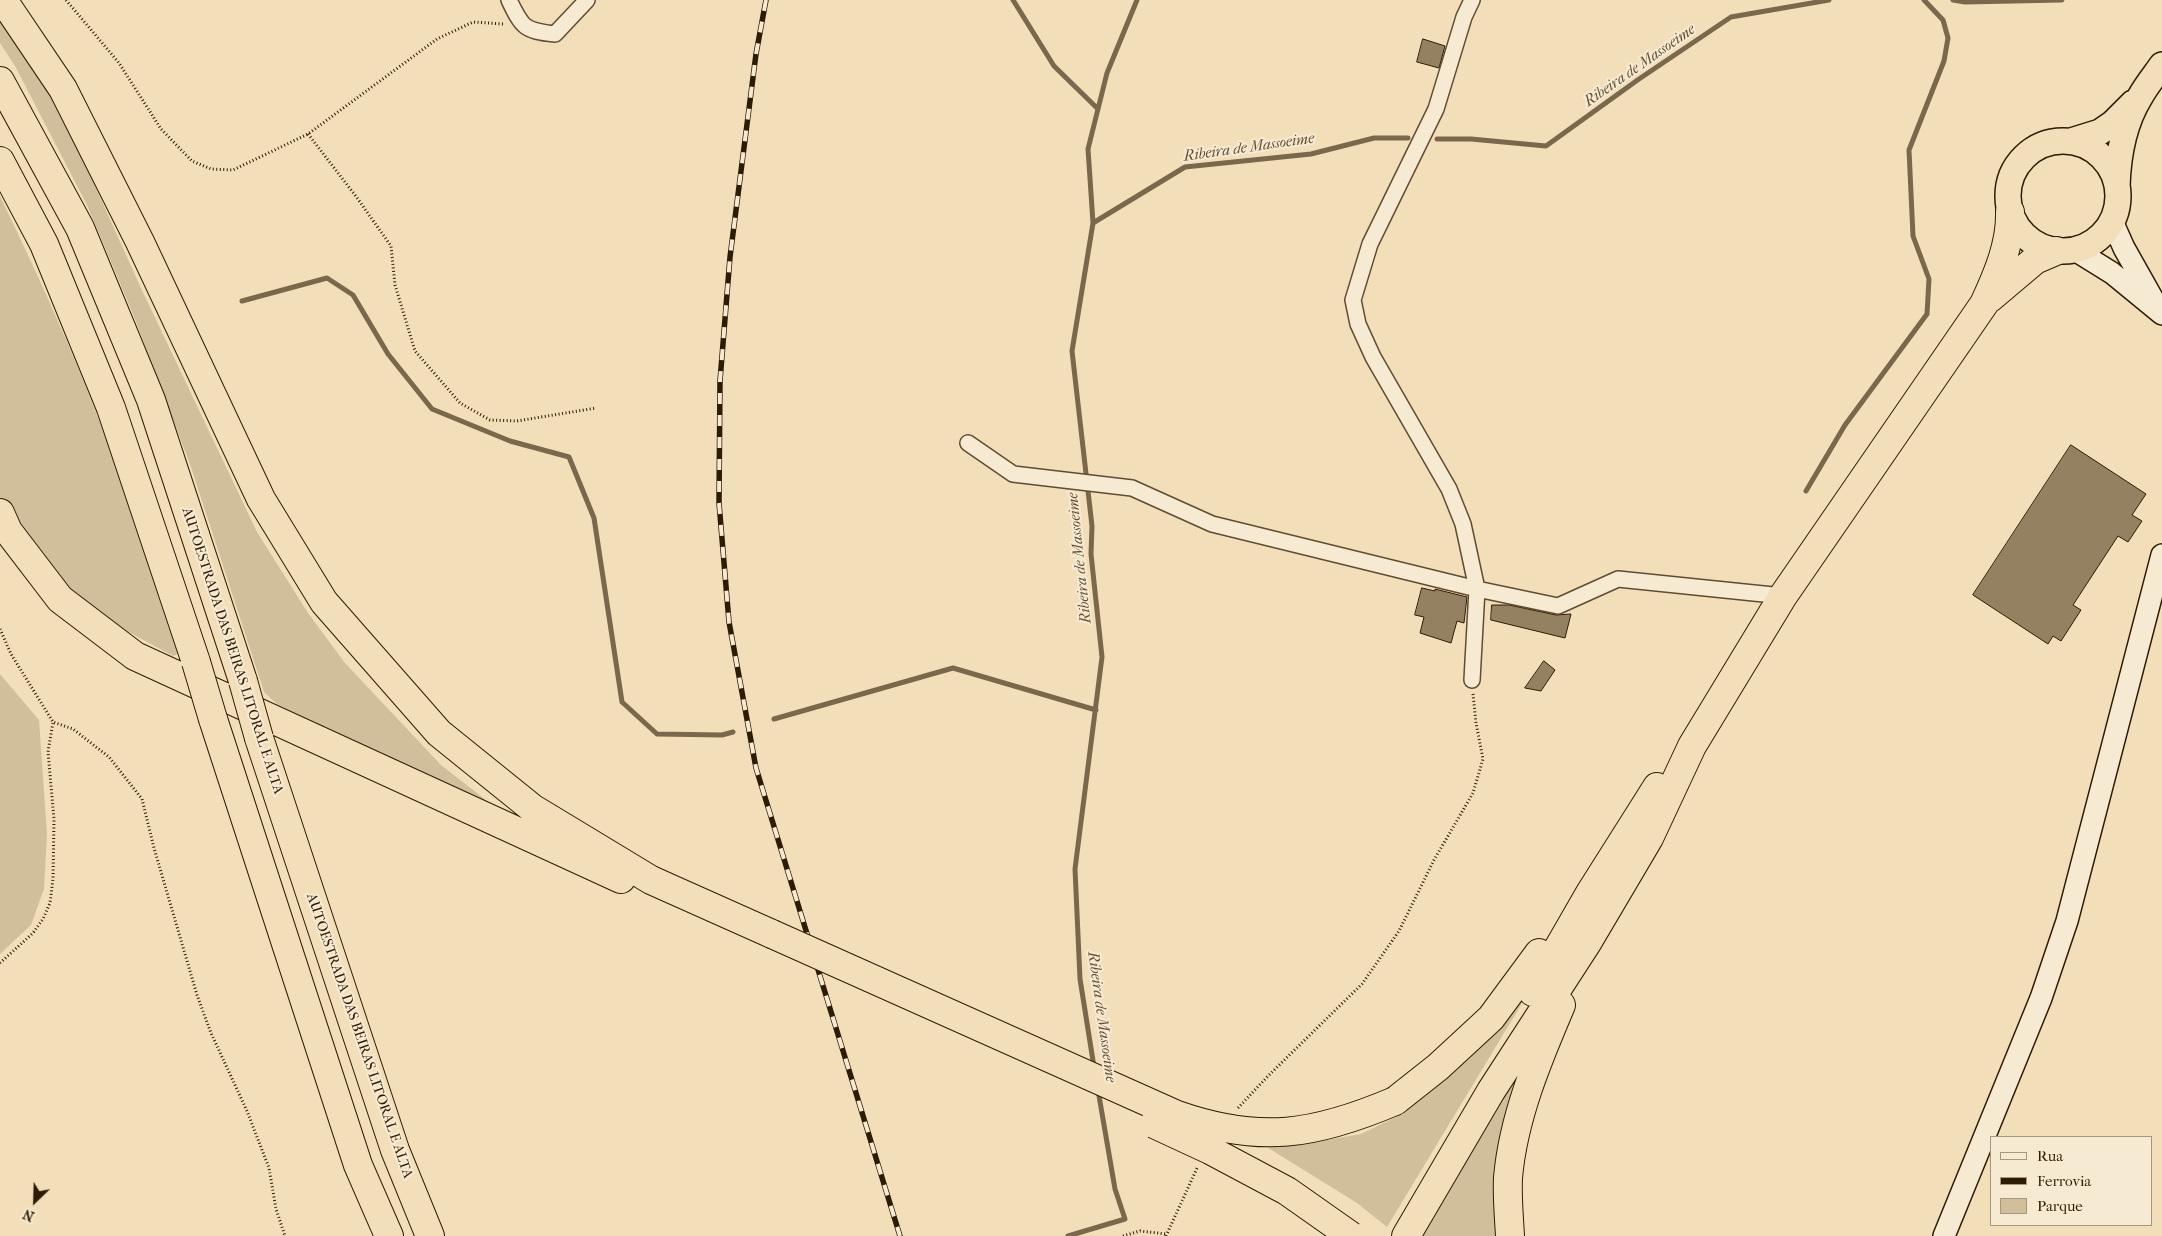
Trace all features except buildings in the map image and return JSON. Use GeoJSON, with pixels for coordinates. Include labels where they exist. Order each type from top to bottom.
{"type":"FeatureCollection","features":[{"type":"Feature","properties":{"kind":"highway"},"geometry":{"type":"LineString","coordinates":[[3,0],[63,89],[140,242],[261,499],[324,602],[439,734],[532,808],[651,880],[851,984],[1210,1150],[1287,1192],[1351,1236]]}},
{"type":"Feature","properties":{"kind":"highway"},"geometry":{"type":"LineString","coordinates":[[1406,1236],[1525,1036],[1587,943],[1649,838],[1692,746],[1783,596],[1984,304],[1998,273],[2010,225],[2008,196],[2010,180],[2016,166],[2027,154],[2048,143],[2071,141],[2100,132],[2139,98],[2162,65]]}},
{"type":"Feature","properties":{"kind":"highway","name":"AUTOESTRADA DAS BEIRAS LITORAL E ALTA"},"geometry":{"type":"LineString","coordinates":[[0,81],[80,228],[151,400],[243,681],[259,738],[395,1150],[430,1236]]}},
{"type":"Feature","properties":{"kind":"highway"},"geometry":{"type":"LineString","coordinates":[[1984,304],[2034,260],[2090,244],[2103,234],[2112,221],[2118,204],[2117,186],[2123,140],[2139,98]]}},
{"type":"Feature","properties":{"kind":"highway"},"geometry":{"type":"LineString","coordinates":[[2071,141],[2087,146],[2101,156],[2112,170],[2117,186]]}},
{"type":"Feature","properties":{"kind":"highway"},"geometry":{"type":"LineString","coordinates":[[0,161],[44,244],[111,408],[196,662],[358,1165],[389,1236]]}},
{"type":"Feature","properties":{"kind":"highway"},"geometry":{"type":"LineString","coordinates":[[2010,212],[2017,226],[2027,238],[2041,246],[2066,250]]}},
{"type":"Feature","properties":{"kind":"highway"},"geometry":{"type":"LineString","coordinates":[[0,514],[8,531],[60,598],[135,656],[773,943],[1168,1111],[1208,1126],[1239,1132],[1279,1133],[1324,1126],[1356,1117],[1395,1101],[1438,1067],[1491,1018],[1544,946],[1590,893]]}},
{"type":"Feature","properties":{"kind":"highway"},"geometry":{"type":"LineString","coordinates":[[1388,1236],[1560,948],[1590,893],[1657,787],[1692,746]]}},
{"type":"Feature","properties":{"kind":"highway"},"geometry":{"type":"LineString","coordinates":[[1510,1236],[1508,1178],[1518,1123],[1541,1052],[1587,943]]}},
{"type":"Feature","properties":{"kind":"main road"},"geometry":{"type":"LineString","coordinates":[[2112,221],[2124,248],[2162,314]]}},
{"type":"Feature","properties":{"kind":"main road"},"geometry":{"type":"LineString","coordinates":[[2066,250],[2112,273],[2162,314]]}},
{"type":"Feature","properties":{"kind":"main road"},"geometry":{"type":"LineString","coordinates":[[1944,1236],[2041,998],[2067,921],[2162,555]]}},
{"type":"Feature","properties":{"kind":"street"},"geometry":{"type":"LineString","coordinates":[[509,0],[521,24],[538,32],[555,34],[588,0]]}},
{"type":"Feature","properties":{"kind":"street"},"geometry":{"type":"LineString","coordinates":[[1472,0],[1436,109],[1370,244],[1353,300],[1358,324],[1373,357],[1449,488],[1462,524],[1477,590],[1472,680]]}},
{"type":"Feature","properties":{"kind":"street"},"geometry":{"type":"LineString","coordinates":[[968,443],[1013,474],[1132,488],[1212,524],[1477,590],[1558,606],[1618,579],[1783,596]]}},
{"type":"Feature","properties":{"kind":"path"},"geometry":{"type":"LineString","coordinates":[[66,0],[119,63],[161,129],[192,161],[211,170],[233,170],[308,134],[436,39],[473,22],[521,24]]}},
{"type":"Feature","properties":{"kind":"path"},"geometry":{"type":"LineString","coordinates":[[308,134],[391,246],[395,285],[415,351],[460,403],[490,420],[517,421],[596,408]]}},
{"type":"Feature","properties":{"kind":"path"},"geometry":{"type":"LineString","coordinates":[[0,629],[11,654],[53,722],[73,729],[108,757],[142,798],[154,848],[197,995],[211,1033],[269,1168],[276,1209],[285,1236]]}},
{"type":"Feature","properties":{"kind":"path"},"geometry":{"type":"LineString","coordinates":[[1237,1110],[1268,1076],[1362,984],[1399,931],[1434,860],[1473,794],[1484,758],[1476,723],[1472,680]]}},
{"type":"Feature","properties":{"kind":"path"},"geometry":{"type":"LineString","coordinates":[[0,963],[33,933],[43,919],[50,903],[53,879],[54,819],[48,752],[53,722]]}},
{"type":"Feature","properties":{"kind":"path"},"geometry":{"type":"LineString","coordinates":[[1124,1236],[1140,1231],[1166,1235],[1200,1163]]}},
{"type":"Feature","properties":{"kind":"green space"},"geometry":{"type":"Polygon","coordinates":[[[0,17],[64,117],[140,286],[257,532],[308,613],[345,663],[441,765],[509,818],[277,704],[264,692],[191,467],[133,314],[87,205],[15,66],[0,43],[0,17]]]}},
{"type":"Feature","properties":{"kind":"green space"},"geometry":{"type":"Polygon","coordinates":[[[0,196],[53,309],[101,425],[178,654],[173,656],[125,630],[46,570],[0,500],[0,196]]]}},
{"type":"Feature","properties":{"kind":"green space"},"geometry":{"type":"Polygon","coordinates":[[[0,674],[39,720],[47,834],[44,889],[31,925],[0,954],[0,674]]]}},
{"type":"Feature","properties":{"kind":"green space"},"geometry":{"type":"Polygon","coordinates":[[[1533,985],[1387,1227],[1357,1203],[1257,1141],[1305,1144],[1361,1134],[1404,1113],[1401,1109],[1420,1098],[1456,1069],[1533,985]]]}},
{"type":"Feature","properties":{"kind":"green space"},"geometry":{"type":"Polygon","coordinates":[[[1539,1038],[1503,1236],[1422,1236],[1539,1038]]]}},
{"type":"Feature","properties":{"kind":"waterway"},"geometry":{"type":"LineString","coordinates":[[1013,0],[1054,66],[1098,109]]}},
{"type":"Feature","properties":{"kind":"waterway"},"geometry":{"type":"LineString","coordinates":[[1093,223],[1088,149],[1107,73],[1137,0]]}},
{"type":"Feature","properties":{"kind":"waterway","name":"Ribeira de Massoeime"},"geometry":{"type":"LineString","coordinates":[[1437,139],[1471,139],[1546,146],[1639,79],[1731,17],[1829,0]]}},
{"type":"Feature","properties":{"kind":"waterway"},"geometry":{"type":"LineString","coordinates":[[1806,491],[1845,425],[1927,314],[1929,279],[1913,236],[1909,150],[1944,61],[1948,38],[1943,20],[1924,0]]}},
{"type":"Feature","properties":{"kind":"waterway","name":"Ribeira de Massoeime"},"geometry":{"type":"LineString","coordinates":[[1953,0],[1965,2],[2062,0]]}},
{"type":"Feature","properties":{"kind":"waterway","name":"Ribeira de Massoeime"},"geometry":{"type":"LineString","coordinates":[[1094,1067],[1080,979],[1075,869],[1102,657],[1091,554],[1092,526],[1072,351],[1093,223],[1185,167],[1311,154],[1374,138],[1408,138]]}},
{"type":"Feature","properties":{"kind":"waterway"},"geometry":{"type":"LineString","coordinates":[[242,301],[327,278],[353,295],[388,354],[432,409],[510,441],[569,457],[594,518],[622,702],[657,734],[722,735],[733,732]]}},
{"type":"Feature","properties":{"kind":"waterway"},"geometry":{"type":"LineString","coordinates":[[774,719],[953,668],[1096,710]]}},
{"type":"Feature","properties":{"kind":"waterway","name":"Ribeira de Massoeime"},"geometry":{"type":"LineString","coordinates":[[1068,1236],[1125,1219],[1115,1189],[1098,1090]]}},
{"type":"Feature","properties":{"kind":"railway"},"geometry":{"type":"LineString","coordinates":[[766,0],[756,54],[730,257],[720,381],[719,503],[729,622],[756,768],[900,1236]]}}]}
